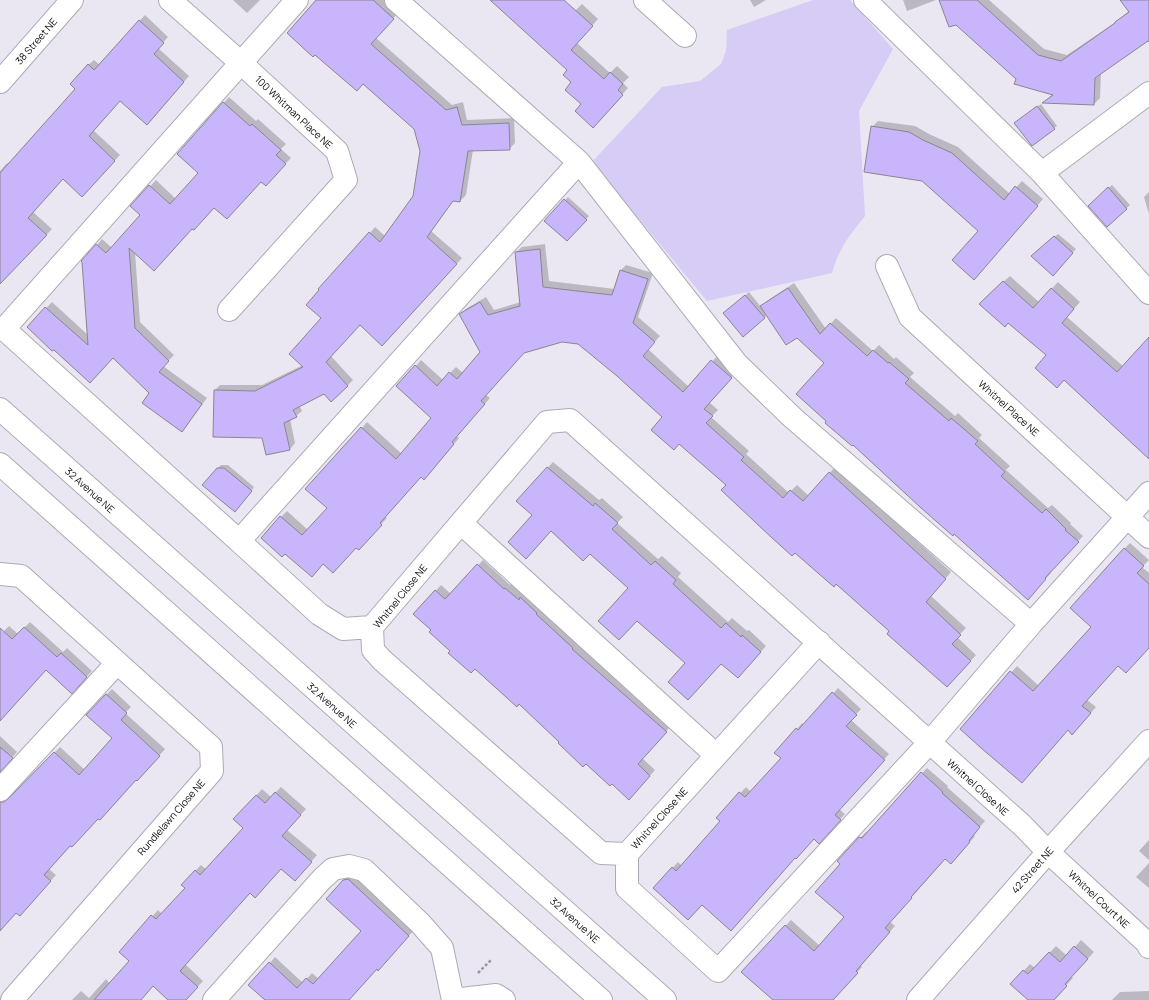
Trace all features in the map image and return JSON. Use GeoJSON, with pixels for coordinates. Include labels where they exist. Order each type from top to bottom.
{"type":"FeatureCollection","features":[{"type":"Feature","properties":{"kind":"street","name":"38 Street NE"},"geometry":{"type":"LineString","coordinates":[[0,82],[72,0]]}},
{"type":"Feature","properties":{"kind":"street","name":"100 Whitman Place NE"},"geometry":{"type":"LineString","coordinates":[[170,0],[337,151],[346,180],[229,310]]}},
{"type":"Feature","properties":{"kind":"street"},"geometry":{"type":"LineString","coordinates":[[297,0],[4,328],[319,614],[343,629],[372,627]]}},
{"type":"Feature","properties":{"kind":"street"},"geometry":{"type":"LineString","coordinates":[[396,0],[579,162],[737,364],[793,418],[1031,624]]}},
{"type":"Feature","properties":{"kind":"street"},"geometry":{"type":"LineString","coordinates":[[645,0],[685,36]]}},
{"type":"Feature","properties":{"kind":"street"},"geometry":{"type":"LineString","coordinates":[[865,0],[1042,173],[1149,293]]}},
{"type":"Feature","properties":{"kind":"street"},"geometry":{"type":"LineString","coordinates":[[1042,173],[1149,93]]}},
{"type":"Feature","properties":{"kind":"street"},"geometry":{"type":"LineString","coordinates":[[239,541],[579,162]]}},
{"type":"Feature","properties":{"kind":"street","name":"Whitnel Place NE"},"geometry":{"type":"LineString","coordinates":[[887,266],[910,317],[1149,537]]}},
{"type":"Feature","properties":{"kind":"street","name":"32 Avenue NE"},"geometry":{"type":"LineString","coordinates":[[0,410],[665,1000]]}},
{"type":"Feature","properties":{"kind":"street","name":"Whitnel Close NE"},"geometry":{"type":"LineString","coordinates":[[818,642],[627,854],[601,852],[388,665],[373,650],[372,627],[546,422],[570,420],[818,642],[929,743],[1023,826],[1048,852]]}},
{"type":"Feature","properties":{"kind":"street"},"geometry":{"type":"LineString","coordinates":[[0,464],[601,1000]]}},
{"type":"Feature","properties":{"kind":"street"},"geometry":{"type":"LineString","coordinates":[[627,854],[627,888],[718,971],[929,743],[1031,624],[1149,493]]}},
{"type":"Feature","properties":{"kind":"street"},"geometry":{"type":"LineString","coordinates":[[461,522],[716,755]]}},
{"type":"Feature","properties":{"kind":"street","name":"Rundlelawn Close NE"},"geometry":{"type":"LineString","coordinates":[[0,574],[21,576],[211,747],[212,771],[12,1000]]}},
{"type":"Feature","properties":{"kind":"street"},"geometry":{"type":"LineString","coordinates":[[0,790],[117,663]]}},
{"type":"Feature","properties":{"kind":"street","name":"42 Street NE"},"geometry":{"type":"LineString","coordinates":[[918,1000],[1048,852],[1149,741]]}},
{"type":"Feature","properties":{"kind":"street","name":"Whitnel Court NE"},"geometry":{"type":"LineString","coordinates":[[1048,852],[1147,943],[1149,947]]}},
{"type":"Feature","properties":{"kind":"street"},"geometry":{"type":"LineString","coordinates":[[214,1000],[322,879],[333,869],[349,866],[364,870],[420,923],[442,948],[453,1000],[496,995],[504,1000]]}},
{"type":"Feature","properties":{"kind":"shaded area"},"geometry":{"type":"Polygon","coordinates":[[[813,0],[850,0],[893,49],[859,111],[865,216],[845,243],[838,256],[832,273],[707,301],[592,162],[662,87],[700,81],[721,64],[726,51],[727,30],[813,0]]]}},
{"type":"Feature","properties":{"kind":"building"},"geometry":{"type":"Polygon","coordinates":[[[316,0],[373,0],[394,19],[371,44],[446,110],[457,107],[462,125],[509,123],[510,150],[468,151],[460,202],[453,201],[427,237],[457,264],[382,346],[360,325],[326,362],[348,386],[331,402],[324,394],[293,410],[297,417],[284,423],[290,450],[266,455],[262,438],[213,437],[214,390],[255,391],[303,367],[289,354],[321,318],[306,305],[319,290],[318,289],[369,232],[380,242],[413,196],[420,151],[414,129],[363,84],[357,91],[315,55],[313,57],[287,33],[316,0]]]}},
{"type":"Feature","properties":{"kind":"building"},"geometry":{"type":"Polygon","coordinates":[[[490,0],[564,0],[593,26],[571,50],[604,79],[610,72],[623,84],[618,90],[623,95],[593,128],[575,111],[581,104],[565,90],[571,82],[563,75],[567,70],[490,0]]]}},
{"type":"Feature","properties":{"kind":"building"},"geometry":{"type":"Polygon","coordinates":[[[939,0],[977,0],[1038,55],[1061,61],[1129,12],[1120,0],[1149,0],[1149,42],[1148,41],[1095,78],[1094,105],[1042,103],[1053,95],[1014,84],[1016,79],[956,25],[949,27],[939,0]]]}},
{"type":"Feature","properties":{"kind":"building"},"geometry":{"type":"Polygon","coordinates":[[[139,20],[164,43],[154,54],[184,82],[147,125],[120,101],[89,136],[115,161],[82,197],[63,179],[28,218],[47,235],[0,284],[0,173],[75,89],[70,84],[88,64],[94,70],[139,20]]]}},
{"type":"Feature","properties":{"kind":"building"},"geometry":{"type":"Polygon","coordinates":[[[223,102],[250,126],[252,124],[281,150],[276,155],[286,164],[266,186],[261,182],[227,219],[214,208],[194,230],[192,229],[154,271],[129,248],[135,328],[169,361],[159,372],[202,404],[182,432],[142,403],[149,393],[113,358],[90,383],[54,350],[52,351],[27,327],[45,307],[88,345],[81,261],[96,244],[106,253],[140,215],[130,206],[149,185],[170,204],[198,173],[177,154],[223,102]]]}},
{"type":"Feature","properties":{"kind":"building"},"geometry":{"type":"Polygon","coordinates":[[[1037,106],[1055,129],[1032,146],[1014,123],[1037,106]]]}},
{"type":"Feature","properties":{"kind":"building"},"geometry":{"type":"Polygon","coordinates":[[[871,126],[909,132],[952,153],[1004,200],[1015,186],[1038,206],[974,280],[952,260],[978,231],[922,181],[864,172],[871,126]]]}},
{"type":"Feature","properties":{"kind":"building"},"geometry":{"type":"Polygon","coordinates":[[[1108,187],[1127,209],[1107,227],[1088,206],[1108,187]]]}},
{"type":"Feature","properties":{"kind":"building"},"geometry":{"type":"Polygon","coordinates":[[[564,199],[587,220],[567,241],[544,221],[564,199]]]}},
{"type":"Feature","properties":{"kind":"building"},"geometry":{"type":"Polygon","coordinates":[[[1054,236],[1073,253],[1053,276],[1031,256],[1054,236]]]}},
{"type":"Feature","properties":{"kind":"building"},"geometry":{"type":"Polygon","coordinates":[[[540,249],[543,287],[612,295],[620,270],[648,279],[633,323],[655,342],[643,356],[683,392],[711,360],[732,378],[704,409],[713,416],[706,423],[744,457],[741,460],[783,498],[790,490],[803,501],[829,472],[946,579],[926,602],[961,635],[952,644],[971,661],[947,687],[887,634],[889,631],[836,584],[834,587],[795,553],[792,556],[771,537],[721,490],[726,485],[679,444],[674,450],[651,430],[662,417],[617,376],[578,344],[562,342],[524,353],[481,401],[485,404],[452,442],[454,444],[424,480],[421,477],[380,523],[382,525],[359,550],[356,548],[333,573],[323,564],[312,577],[285,554],[282,557],[261,538],[280,516],[302,535],[327,508],[305,489],[361,427],[396,459],[431,418],[396,386],[415,365],[437,386],[449,372],[457,379],[480,352],[459,314],[480,302],[488,315],[520,306],[515,252],[540,249]]]}},
{"type":"Feature","properties":{"kind":"building"},"geometry":{"type":"Polygon","coordinates":[[[1003,281],[1033,308],[1051,288],[1074,309],[1062,323],[1117,372],[1149,337],[1149,459],[1064,380],[1057,388],[1035,368],[1046,355],[1008,323],[1005,327],[979,304],[1003,281]]]}},
{"type":"Feature","properties":{"kind":"building"},"geometry":{"type":"Polygon","coordinates":[[[788,288],[820,334],[830,323],[867,356],[873,350],[888,363],[889,362],[909,379],[905,383],[949,421],[951,418],[978,441],[975,444],[1005,472],[1001,476],[1042,513],[1046,509],[1066,529],[1065,530],[1079,542],[1045,578],[1046,579],[1028,600],[954,534],[953,536],[920,507],[853,445],[852,446],[825,423],[826,421],[796,394],[824,363],[797,338],[786,345],[760,306],[788,288]]]}},
{"type":"Feature","properties":{"kind":"building"},"geometry":{"type":"Polygon","coordinates":[[[745,295],[765,318],[743,337],[723,313],[745,295]]]}},
{"type":"Feature","properties":{"kind":"building"},"geometry":{"type":"Polygon","coordinates":[[[547,467],[593,506],[595,503],[618,523],[612,529],[651,565],[655,561],[676,580],[673,584],[721,628],[726,623],[741,637],[742,635],[761,652],[738,678],[721,664],[688,700],[668,682],[685,663],[637,621],[619,640],[598,621],[628,588],[590,554],[583,561],[551,531],[526,559],[508,542],[532,515],[516,501],[547,467]]]}},
{"type":"Feature","properties":{"kind":"building"},"geometry":{"type":"Polygon","coordinates":[[[217,468],[224,468],[252,491],[235,512],[202,485],[217,468]]]}},
{"type":"Feature","properties":{"kind":"building"},"geometry":{"type":"Polygon","coordinates":[[[1124,548],[1144,566],[1137,573],[1149,584],[1149,648],[1126,673],[1118,666],[1082,706],[1091,713],[1072,735],[1068,730],[1022,783],[960,729],[1010,671],[1033,691],[1091,627],[1070,608],[1124,548]]]}},
{"type":"Feature","properties":{"kind":"building"},"geometry":{"type":"Polygon","coordinates":[[[477,564],[504,589],[505,588],[519,600],[520,597],[573,648],[572,649],[667,732],[638,764],[650,776],[629,800],[612,784],[610,786],[586,764],[583,767],[519,704],[517,707],[475,669],[471,673],[448,653],[450,651],[429,632],[431,630],[413,614],[435,590],[445,599],[477,564]]]}},
{"type":"Feature","properties":{"kind":"building"},"geometry":{"type":"Polygon","coordinates":[[[24,627],[57,657],[61,653],[87,677],[72,694],[46,670],[0,721],[0,628],[12,639],[24,627]]]}},
{"type":"Feature","properties":{"kind":"building"},"geometry":{"type":"Polygon","coordinates":[[[832,692],[857,715],[846,726],[885,760],[835,815],[841,820],[819,844],[814,839],[796,859],[795,858],[731,931],[702,905],[688,920],[653,888],[672,867],[676,871],[720,821],[716,818],[739,792],[745,797],[781,758],[774,753],[796,728],[798,730],[832,692]]]}},
{"type":"Feature","properties":{"kind":"building"},"geometry":{"type":"Polygon","coordinates":[[[106,694],[127,713],[121,720],[160,756],[100,820],[98,819],[72,847],[70,846],[44,875],[51,881],[20,916],[16,913],[0,931],[0,802],[4,802],[9,798],[54,752],[79,775],[112,738],[86,715],[106,694]]]}},
{"type":"Feature","properties":{"kind":"building"},"geometry":{"type":"Polygon","coordinates":[[[0,747],[13,758],[0,772],[0,747]]]}},
{"type":"Feature","properties":{"kind":"building"},"geometry":{"type":"Polygon","coordinates":[[[921,772],[980,827],[969,841],[970,842],[951,864],[945,859],[911,897],[912,898],[885,928],[890,932],[856,971],[858,973],[833,1000],[773,1000],[741,972],[785,925],[814,951],[844,917],[815,892],[840,864],[837,861],[859,837],[862,838],[921,772]]]}},
{"type":"Feature","properties":{"kind":"building"},"geometry":{"type":"Polygon","coordinates":[[[275,792],[301,815],[282,836],[312,862],[295,881],[281,869],[255,898],[250,893],[180,971],[198,987],[186,1000],[168,1000],[153,986],[141,1000],[94,1000],[129,961],[119,952],[151,915],[156,919],[185,888],[181,885],[195,870],[200,875],[243,828],[233,819],[256,795],[265,803],[275,792]]]}},
{"type":"Feature","properties":{"kind":"building"},"geometry":{"type":"Polygon","coordinates":[[[348,879],[409,936],[378,971],[377,969],[349,1000],[265,1000],[248,985],[269,962],[297,988],[306,978],[313,984],[361,931],[326,899],[343,880],[348,879]]]}},
{"type":"Feature","properties":{"kind":"building"},"geometry":{"type":"Polygon","coordinates":[[[1074,946],[1088,959],[1065,984],[1067,986],[1054,1000],[1028,1000],[1010,984],[1023,970],[1028,974],[1049,952],[1060,962],[1074,946]]]}}]}
